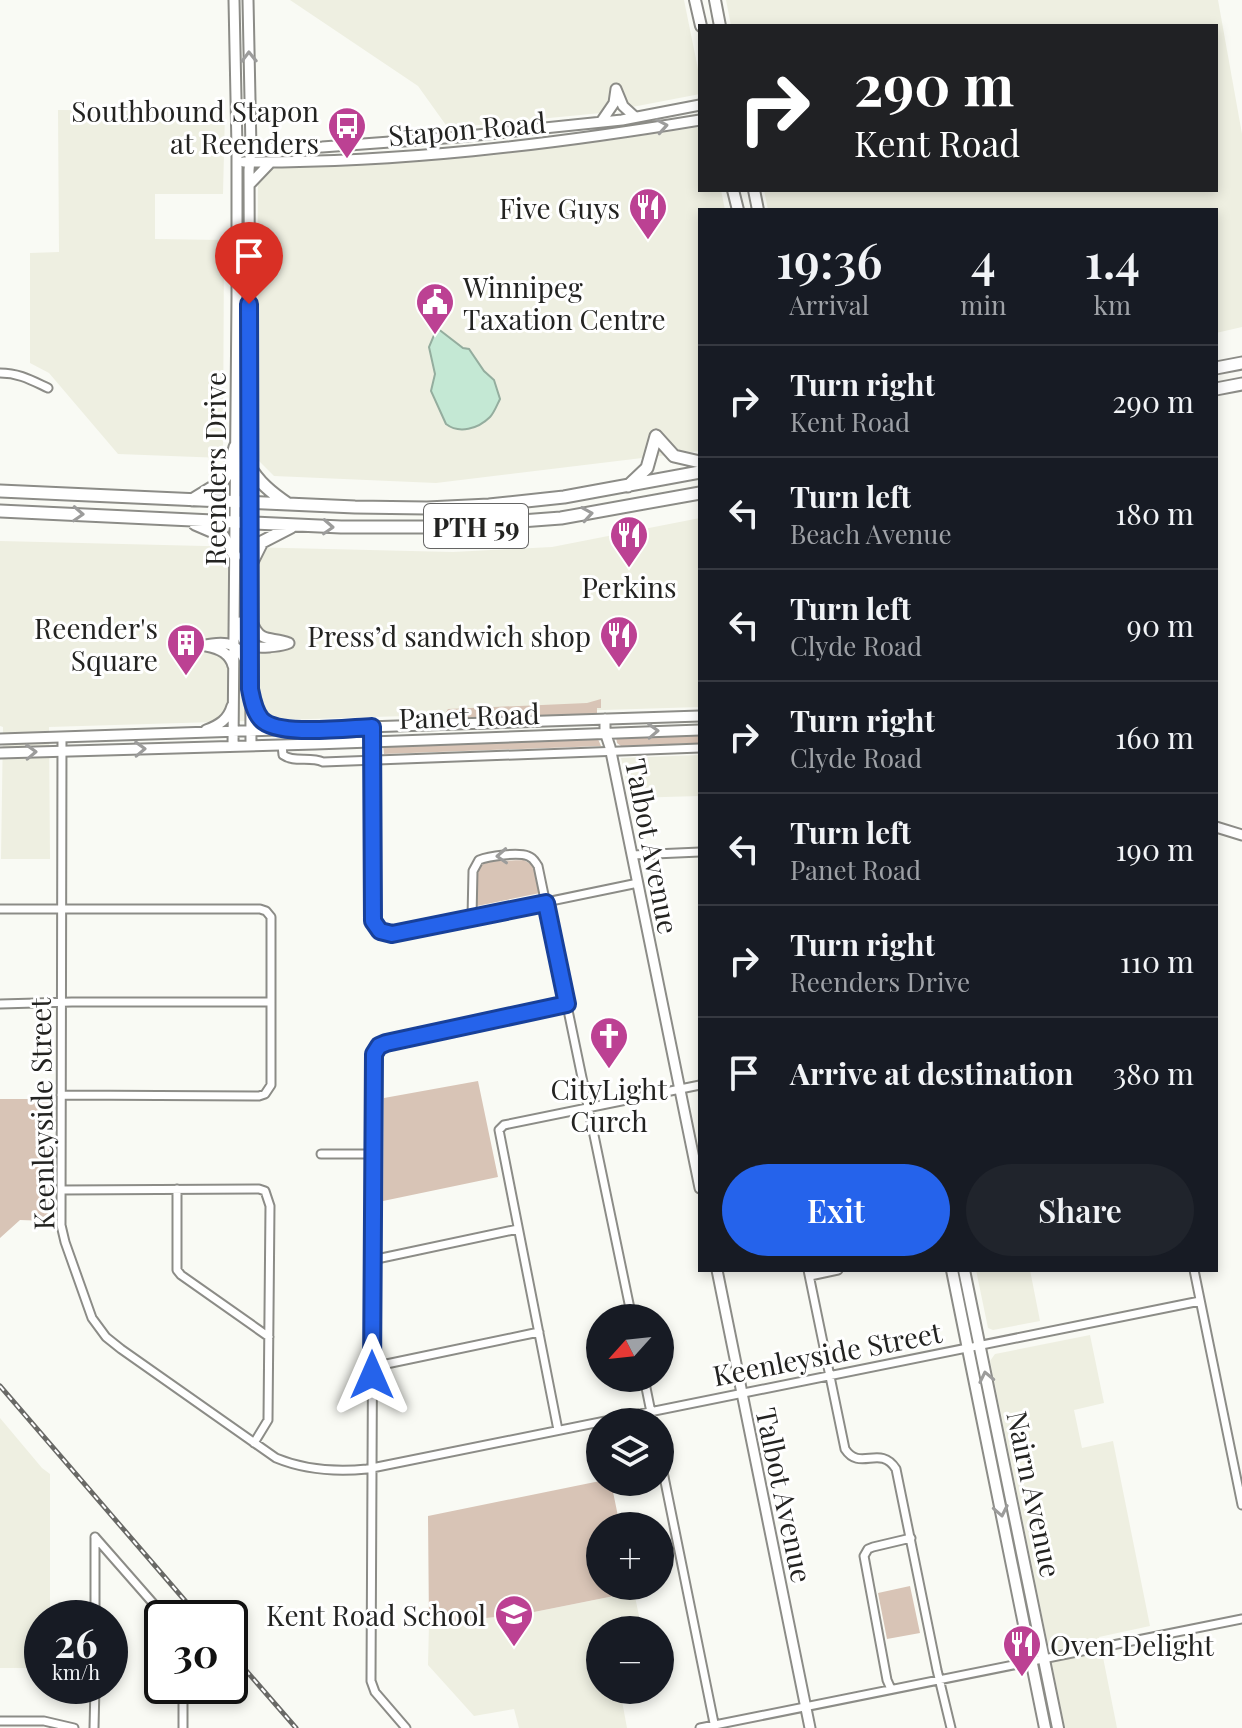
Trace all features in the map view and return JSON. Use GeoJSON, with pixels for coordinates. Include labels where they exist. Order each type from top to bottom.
{"type":"FeatureCollection","features":[{"type":"Feature","properties":{"kind":"main road"},"geometry":{"type":"LineString","coordinates":[[695,0],[701,24]]}},
{"type":"Feature","properties":{"kind":"main road"},"geometry":{"type":"LineString","coordinates":[[715,0],[720,24]]}},
{"type":"Feature","properties":{"kind":"main road"},"geometry":{"type":"LineString","coordinates":[[1218,368],[1242,363]]}},
{"type":"Feature","properties":{"kind":"main road"},"geometry":{"type":"LineString","coordinates":[[1218,389],[1242,384]]}},
{"type":"Feature","properties":{"kind":"main road"},"geometry":{"type":"LineString","coordinates":[[626,487],[647,468],[656,436],[674,456],[698,462]]}},
{"type":"Feature","properties":{"kind":"main road"},"geometry":{"type":"LineString","coordinates":[[191,500],[223,481],[229,472],[235,447]]}},
{"type":"Feature","properties":{"kind":"main road"},"geometry":{"type":"LineString","coordinates":[[249,465],[269,490],[288,504]]}},
{"type":"Feature","properties":{"kind":"main road","name":"PTH 59"},"geometry":{"type":"LineString","coordinates":[[0,491],[383,508],[456,507],[525,502],[698,472]]}},
{"type":"Feature","properties":{"kind":"main road","name":"PTH 59"},"geometry":{"type":"LineString","coordinates":[[1,511],[393,528],[509,523],[590,514],[698,493]]}},
{"type":"Feature","properties":{"kind":"main road"},"geometry":{"type":"LineString","coordinates":[[180,519],[223,536],[235,556]]}},
{"type":"Feature","properties":{"kind":"main road"},"geometry":{"type":"LineString","coordinates":[[250,566],[262,542],[295,525]]}},
{"type":"Feature","properties":{"kind":"main road","name":"Nairn Avenue"},"geometry":{"type":"LineString","coordinates":[[953,1272],[1009,1481],[1058,1728]]}},
{"type":"Feature","properties":{"kind":"main road","name":"Nairn Avenue"},"geometry":{"type":"LineString","coordinates":[[964,1272],[996,1484],[1045,1728]]}},
{"type":"Feature","properties":{"kind":"main road"},"geometry":{"type":"LineString","coordinates":[[996,1484],[1009,1481]]}},
{"type":"Feature","properties":{"kind":"main road"},"geometry":{"type":"LineString","coordinates":[[1012,1567],[1025,1564]]}},
{"type":"Feature","properties":{"kind":"street","name":"Reenders Drive"},"geometry":{"type":"LineString","coordinates":[[233,746],[237,297],[234,0]]}},
{"type":"Feature","properties":{"kind":"street","name":"Reenders Drive"},"geometry":{"type":"LineString","coordinates":[[248,0],[251,745]]}},
{"type":"Feature","properties":{"kind":"street"},"geometry":{"type":"LineString","coordinates":[[601,122],[614,103],[616,89],[623,106],[635,117]]}},
{"type":"Feature","properties":{"kind":"street","name":"Stapon Road"},"geometry":{"type":"LineString","coordinates":[[237,148],[322,147],[458,137],[622,120],[698,105]]}},
{"type":"Feature","properties":{"kind":"street"},"geometry":{"type":"LineString","coordinates":[[617,134],[622,120]]}},
{"type":"Feature","properties":{"kind":"street","name":"Stapon Road"},"geometry":{"type":"LineString","coordinates":[[236,162],[322,162],[459,152],[569,141],[698,120]]}},
{"type":"Feature","properties":{"kind":"street"},"geometry":{"type":"LineString","coordinates":[[566,125],[569,141]]}},
{"type":"Feature","properties":{"kind":"street"},"geometry":{"type":"LineString","coordinates":[[458,137],[459,152]]}},
{"type":"Feature","properties":{"kind":"street"},"geometry":{"type":"LineString","coordinates":[[249,185],[271,162]]}},
{"type":"Feature","properties":{"kind":"street"},"geometry":{"type":"LineString","coordinates":[[237,297],[249,295]]}},
{"type":"Feature","properties":{"kind":"street"},"geometry":{"type":"LineString","coordinates":[[0,373],[26,377],[48,388]]}},
{"type":"Feature","properties":{"kind":"street"},"geometry":{"type":"LineString","coordinates":[[236,575],[240,591],[241,636],[246,644],[251,647],[289,643],[260,637],[251,620]]}},
{"type":"Feature","properties":{"kind":"street"},"geometry":{"type":"LineString","coordinates":[[234,673],[233,662],[225,652],[202,646],[229,643],[242,654],[259,717],[263,722],[288,730]]}},
{"type":"Feature","properties":{"kind":"street"},"geometry":{"type":"LineString","coordinates":[[197,733],[224,721],[230,713],[234,695]]}},
{"type":"Feature","properties":{"kind":"street","name":"Panet Road"},"geometry":{"type":"LineString","coordinates":[[0,739],[698,716]]}},
{"type":"Feature","properties":{"kind":"street","name":"Talbot Avenue"},"geometry":{"type":"LineString","coordinates":[[608,719],[610,749],[698,1178]]}},
{"type":"Feature","properties":{"kind":"street"},"geometry":{"type":"LineString","coordinates":[[372,727],[373,921],[380,931],[392,934],[638,883]]}},
{"type":"Feature","properties":{"kind":"street","name":"Panet Road"},"geometry":{"type":"LineString","coordinates":[[0,753],[698,730]]}},
{"type":"Feature","properties":{"kind":"street","name":"Keenleyside Street"},"geometry":{"type":"LineString","coordinates":[[62,737],[61,1225],[92,1318],[106,1337],[276,1458],[306,1468],[372,1468],[586,1424]]}},
{"type":"Feature","properties":{"kind":"street"},"geometry":{"type":"LineString","coordinates":[[282,745],[283,755],[287,759],[316,759],[323,762],[698,748]]}},
{"type":"Feature","properties":{"kind":"street"},"geometry":{"type":"LineString","coordinates":[[1218,828],[1242,835]]}},
{"type":"Feature","properties":{"kind":"street"},"geometry":{"type":"LineString","coordinates":[[632,855],[698,852]]}},
{"type":"Feature","properties":{"kind":"street"},"geometry":{"type":"LineString","coordinates":[[472,917],[473,871],[479,860],[524,855],[533,859],[538,866],[546,903],[629,1304]]}},
{"type":"Feature","properties":{"kind":"street"},"geometry":{"type":"LineString","coordinates":[[0,909],[263,910],[271,920],[271,1085],[268,1092],[262,1095],[61,1095]]}},
{"type":"Feature","properties":{"kind":"street"},"geometry":{"type":"LineString","coordinates":[[0,1004],[271,1002]]}},
{"type":"Feature","properties":{"kind":"street"},"geometry":{"type":"LineString","coordinates":[[406,1728],[372,1687],[374,1054],[379,1046],[386,1043],[567,1004]]}},
{"type":"Feature","properties":{"kind":"street"},"geometry":{"type":"LineString","coordinates":[[558,1430],[499,1130],[504,1125],[698,1085]]}},
{"type":"Feature","properties":{"kind":"street"},"geometry":{"type":"LineString","coordinates":[[321,1154],[373,1154]]}},
{"type":"Feature","properties":{"kind":"street"},"geometry":{"type":"LineString","coordinates":[[177,1189],[177,1270],[269,1337]]}},
{"type":"Feature","properties":{"kind":"street"},"geometry":{"type":"LineString","coordinates":[[61,1190],[265,1191],[270,1206],[268,1420],[254,1443]]}},
{"type":"Feature","properties":{"kind":"street"},"geometry":{"type":"LineString","coordinates":[[372,1260],[518,1229]]}},
{"type":"Feature","properties":{"kind":"street","name":"Talbot Avenue"},"geometry":{"type":"LineString","coordinates":[[717,1272],[810,1728]]}},
{"type":"Feature","properties":{"kind":"street"},"geometry":{"type":"LineString","coordinates":[[1194,1272],[1242,1505]]}},
{"type":"Feature","properties":{"kind":"street"},"geometry":{"type":"LineString","coordinates":[[809,1273],[845,1449],[856,1459],[877,1456],[891,1461],[896,1469],[951,1728]]}},
{"type":"Feature","properties":{"kind":"street","name":"Keenleyside Street"},"geometry":{"type":"LineString","coordinates":[[665,1408],[1200,1301]]}},
{"type":"Feature","properties":{"kind":"street"},"geometry":{"type":"LineString","coordinates":[[372,1367],[539,1332]]}},
{"type":"Feature","properties":{"kind":"street"},"geometry":{"type":"LineString","coordinates":[[668,1496],[715,1727]]}},
{"type":"Feature","properties":{"kind":"street"},"geometry":{"type":"LineString","coordinates":[[95,1600],[95,1537],[150,1600]]}},
{"type":"Feature","properties":{"kind":"street"},"geometry":{"type":"LineString","coordinates":[[891,1689],[864,1556],[873,1547],[911,1538]]}},
{"type":"Feature","properties":{"kind":"street"},"geometry":{"type":"LineString","coordinates":[[700,1728],[1242,1619]]}},
{"type":"Feature","properties":{"kind":"street"},"geometry":{"type":"LineString","coordinates":[[94,1728],[95,1704]]}},
{"type":"Feature","properties":{"kind":"street"},"geometry":{"type":"LineString","coordinates":[[183,1704],[183,1728]]}},
{"type":"Feature","properties":{"kind":"street"},"geometry":{"type":"LineString","coordinates":[[0,1721],[44,1721],[74,1728]]}},
{"type":"Feature","properties":{"kind":"shaded area"},"geometry":{"type":"Polygon","coordinates":[[[290,0],[684,0],[698,69],[698,94],[601,113],[448,128],[418,86],[290,0]]]}},
{"type":"Feature","properties":{"kind":"shaded area"},"geometry":{"type":"Polygon","coordinates":[[[726,0],[1218,0],[1242,134],[1242,327],[1218,333],[1218,208],[768,208],[764,192],[1218,192],[1218,24],[731,24],[726,0]]]}},
{"type":"Feature","properties":{"kind":"shaded area"},"geometry":{"type":"Polygon","coordinates":[[[58,110],[225,111],[223,194],[155,194],[155,239],[224,240],[223,458],[118,454],[49,373],[30,363],[30,253],[59,252],[58,110]]]}},
{"type":"Feature","properties":{"kind":"shaded area","name":"Winnipeg Taxation Centre"},"geometry":{"type":"Polygon","coordinates":[[[698,127],[698,192],[721,192],[725,208],[698,208],[698,451],[436,483],[274,476],[257,459],[258,177],[269,164],[365,163],[606,141],[698,127]]]}},
{"type":"Feature","properties":{"kind":"shaded area"},"geometry":{"type":"Polygon","coordinates":[[[437,328],[463,348],[469,349],[494,380],[500,399],[490,417],[474,427],[457,429],[446,424],[431,391],[435,374],[429,347],[437,328]]]}},
{"type":"Feature","properties":{"kind":"shaded area"},"geometry":{"type":"Polygon","coordinates":[[[698,518],[698,707],[49,727],[50,859],[1,859],[3,727],[0,726],[0,541],[453,552],[552,547],[698,518]]]}},
{"type":"Feature","properties":{"kind":"shaded area"},"geometry":{"type":"Polygon","coordinates":[[[601,699],[601,708],[597,708],[594,714],[450,718],[446,712],[448,709],[587,703],[601,699]]]}},
{"type":"Feature","properties":{"kind":"shaded area"},"geometry":{"type":"Polygon","coordinates":[[[698,733],[698,743],[621,746],[616,737],[698,733]]]}},
{"type":"Feature","properties":{"kind":"shaded area"},"geometry":{"type":"Polygon","coordinates":[[[595,737],[601,746],[384,754],[383,744],[595,737]]]}},
{"type":"Feature","properties":{"kind":"shaded area"},"geometry":{"type":"Polygon","coordinates":[[[698,755],[698,796],[630,798],[621,758],[698,755]]]}},
{"type":"Feature","properties":{"kind":"shaded area"},"geometry":{"type":"Polygon","coordinates":[[[524,860],[535,867],[540,893],[477,906],[477,878],[482,865],[524,860]]]}},
{"type":"Feature","properties":{"kind":"shaded area"},"geometry":{"type":"Polygon","coordinates":[[[478,1081],[498,1177],[383,1201],[384,1098],[478,1081]]]}},
{"type":"Feature","properties":{"kind":"shaded area"},"geometry":{"type":"Polygon","coordinates":[[[0,1099],[49,1099],[49,1221],[20,1220],[0,1238],[0,1099]]]}},
{"type":"Feature","properties":{"kind":"shaded area"},"geometry":{"type":"Polygon","coordinates":[[[976,1272],[1030,1272],[1040,1321],[993,1330],[988,1328],[976,1272]]]}},
{"type":"Feature","properties":{"kind":"shaded area"},"geometry":{"type":"Polygon","coordinates":[[[1090,1335],[1104,1403],[1074,1410],[1082,1448],[1113,1441],[1150,1626],[1099,1637],[1117,1728],[1065,1728],[990,1361],[995,1354],[1090,1335]]]}},
{"type":"Feature","properties":{"kind":"shaded area"},"geometry":{"type":"Polygon","coordinates":[[[0,1418],[50,1474],[50,1600],[24,1600],[24,1668],[0,1668],[0,1418]]]}},
{"type":"Feature","properties":{"kind":"shaded area"},"geometry":{"type":"Polygon","coordinates":[[[586,1484],[586,1496],[614,1496],[617,1512],[586,1512],[586,1600],[594,1600],[524,1614],[429,1624],[428,1516],[586,1484]]]}},
{"type":"Feature","properties":{"kind":"shaded area"},"geometry":{"type":"Polygon","coordinates":[[[910,1586],[920,1633],[887,1639],[878,1593],[910,1586]]]}},
{"type":"Feature","properties":{"kind":"shaded area","name":"Kent Road School"},"geometry":{"type":"Polygon","coordinates":[[[594,1600],[636,1600],[639,1616],[586,1616],[586,1704],[623,1704],[627,1728],[519,1728],[514,1709],[474,1716],[428,1665],[429,1624],[524,1614],[594,1600]]]}},
{"type":"Feature","properties":{"kind":"railway"},"geometry":{"type":"LineString","coordinates":[[0,1386],[184,1600]]}},
{"type":"Feature","properties":{"kind":"railway"},"geometry":{"type":"LineString","coordinates":[[248,1673],[296,1728]]}},
{"type":"Feature","properties":{"kind":"place","name":"Southbound Stapon at Reenders"},"geometry":{"type":"Point","coordinates":[347,160]}},
{"type":"Feature","properties":{"kind":"place","name":"Five Guys"},"geometry":{"type":"Point","coordinates":[648,241]}},
{"type":"Feature","properties":{"kind":"place","name":"Winnipeg Taxation Centre"},"geometry":{"type":"Point","coordinates":[435,336]}},
{"type":"Feature","properties":{"kind":"place","name":"Perkins"},"geometry":{"type":"Point","coordinates":[629,569]}},
{"type":"Feature","properties":{"kind":"place","name":"Press’d sandwich shop"},"geometry":{"type":"Point","coordinates":[619,669]}},
{"type":"Feature","properties":{"kind":"place","name":"Reender's Square"},"geometry":{"type":"Point","coordinates":[186,677]}},
{"type":"Feature","properties":{"kind":"place","name":"CityLight Curch"},"geometry":{"type":"Point","coordinates":[609,1070]}},
{"type":"Feature","properties":{"kind":"place","name":"Kent Road School"},"geometry":{"type":"Point","coordinates":[514,1648]}},
{"type":"Feature","properties":{"kind":"place","name":"Oven Delight"},"geometry":{"type":"Point","coordinates":[1022,1678]}},
{"type":"Feature","properties":{"kind":"route"},"geometry":{"type":"LineString","coordinates":[[249,304],[250,689],[259,717],[263,722],[288,730],[372,727],[373,921],[380,931],[392,934],[546,903],[567,1004],[386,1043],[379,1046],[374,1054],[372,1375]]}}]}
